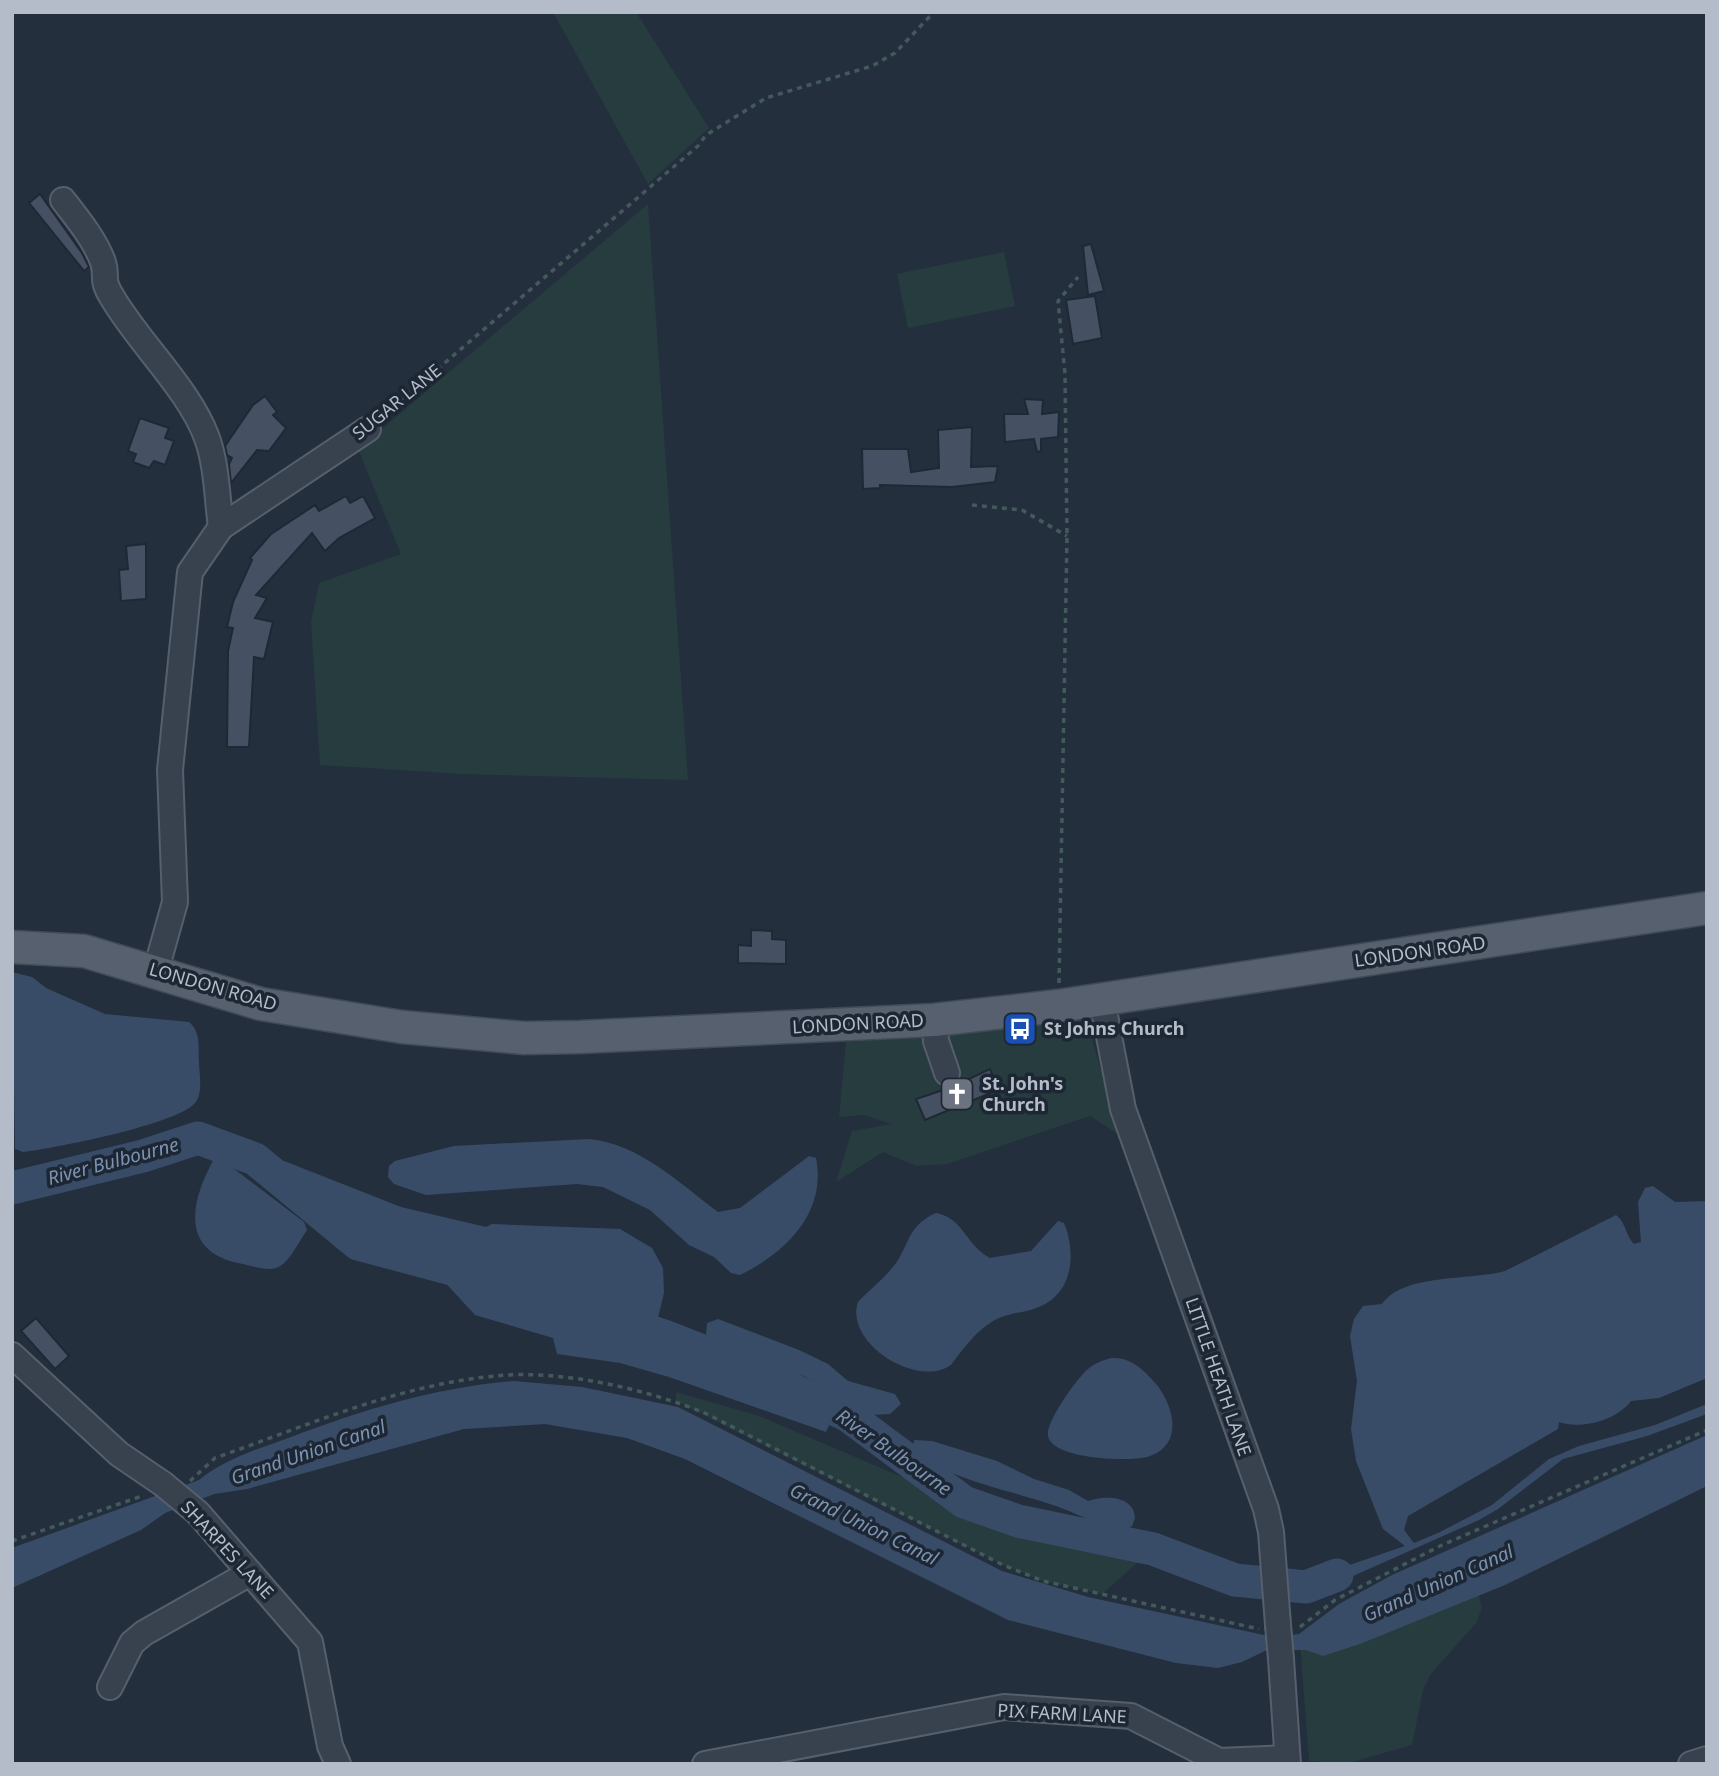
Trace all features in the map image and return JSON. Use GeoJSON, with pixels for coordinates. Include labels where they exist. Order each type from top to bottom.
{"type":"FeatureCollection","features":[{"type":"Feature","properties":{"kind":"main road","name":"LONDON ROAD"},"geometry":{"type":"LineString","coordinates":[[12,947],[84,951],[156,970],[261,1004],[402,1027],[524,1038],[934,1020],[1102,1000],[1707,908]]}},
{"type":"Feature","properties":{"kind":"street"},"geometry":{"type":"LineString","coordinates":[[62,200],[80,223],[104,264],[103,283],[114,301],[141,335],[206,435],[212,455],[221,527]]}},
{"type":"Feature","properties":{"kind":"street","name":"SUGAR LANE"},"geometry":{"type":"LineString","coordinates":[[156,970],[175,902],[170,770],[190,572],[221,527],[368,429]]}},
{"type":"Feature","properties":{"kind":"street","name":"LITTLE HEATH LANE"},"geometry":{"type":"LineString","coordinates":[[1102,1000],[1123,1109],[1266,1509],[1273,1561],[1287,1761]]}},
{"type":"Feature","properties":{"kind":"street"},"geometry":{"type":"LineString","coordinates":[[934,1020],[936,1041],[947,1073]]}},
{"type":"Feature","properties":{"kind":"street","name":"SHARPES LANE"},"geometry":{"type":"LineString","coordinates":[[12,1355],[119,1454],[198,1513],[310,1642],[330,1746],[338,1764]]}},
{"type":"Feature","properties":{"kind":"street"},"geometry":{"type":"LineString","coordinates":[[110,1687],[132,1643],[144,1633],[250,1573]]}},
{"type":"Feature","properties":{"kind":"street","name":"PIX FARM LANE"},"geometry":{"type":"LineString","coordinates":[[705,1764],[1004,1707],[1131,1716],[1219,1761],[1287,1761]]}},
{"type":"Feature","properties":{"kind":"street"},"geometry":{"type":"LineString","coordinates":[[1691,1764],[1707,1759]]}},
{"type":"Feature","properties":{"kind":"path","name":"SUGAR LANE"},"geometry":{"type":"LineString","coordinates":[[368,429],[698,146],[706,135],[766,98],[872,66],[895,53],[934,12]]}},
{"type":"Feature","properties":{"kind":"path"},"geometry":{"type":"LineString","coordinates":[[1058,1006],[1067,536],[1065,374],[1058,301],[1079,277]]}},
{"type":"Feature","properties":{"kind":"path"},"geometry":{"type":"LineString","coordinates":[[972,505],[1022,510],[1067,536]]}},
{"type":"Feature","properties":{"kind":"path"},"geometry":{"type":"LineString","coordinates":[[12,1541],[190,1481],[215,1458],[411,1391],[496,1375],[579,1381],[676,1401],[1003,1565],[1043,1581],[1278,1622],[1335,1600],[1386,1572],[1707,1430]]}},
{"type":"Feature","properties":{"kind":"green space"},"geometry":{"type":"Polygon","coordinates":[[[553,12],[636,12],[709,128],[648,184],[553,12]]]}},
{"type":"Feature","properties":{"kind":"green space"},"geometry":{"type":"Polygon","coordinates":[[[648,204],[688,780],[462,774],[320,765],[311,622],[319,583],[401,554],[358,449],[648,204]]]}},
{"type":"Feature","properties":{"kind":"green space"},"geometry":{"type":"Polygon","coordinates":[[[1004,252],[1015,306],[908,328],[897,274],[1004,252]]]}},
{"type":"Feature","properties":{"kind":"green space","name":"St. John's Church"},"geometry":{"type":"Polygon","coordinates":[[[1085,1014],[1103,1077],[1106,1076],[1121,1136],[1090,1116],[947,1164],[916,1166],[883,1152],[836,1182],[852,1131],[891,1124],[864,1115],[839,1117],[846,1042],[943,1035],[1085,1014]]]}},
{"type":"Feature","properties":{"kind":"green space"},"geometry":{"type":"Polygon","coordinates":[[[676,1392],[759,1416],[921,1485],[1018,1521],[1153,1549],[1102,1594],[1043,1581],[1003,1565],[676,1401],[676,1392]]]}},
{"type":"Feature","properties":{"kind":"green space"},"geometry":{"type":"Polygon","coordinates":[[[1477,1588],[1482,1608],[1476,1623],[1430,1675],[1423,1690],[1412,1745],[1345,1764],[1309,1761],[1300,1642],[1477,1588]]]}},
{"type":"Feature","properties":{"kind":"water"},"geometry":{"type":"Polygon","coordinates":[[[12,972],[32,977],[46,988],[105,1014],[189,1022],[198,1040],[200,1084],[197,1100],[182,1112],[139,1127],[39,1150],[23,1152],[15,1149],[12,972]]]}},
{"type":"Feature","properties":{"kind":"water"},"geometry":{"type":"Polygon","coordinates":[[[589,1139],[625,1148],[658,1166],[718,1212],[740,1208],[809,1156],[816,1158],[818,1178],[815,1196],[809,1213],[787,1243],[757,1266],[740,1275],[731,1273],[714,1257],[689,1245],[650,1210],[603,1187],[577,1184],[426,1195],[394,1184],[388,1177],[389,1166],[395,1161],[454,1146],[589,1139]]]}},
{"type":"Feature","properties":{"kind":"water"},"geometry":{"type":"Polygon","coordinates":[[[274,1157],[401,1207],[486,1227],[492,1224],[620,1229],[652,1248],[663,1268],[664,1293],[656,1326],[528,1283],[374,1238],[350,1227],[270,1163],[274,1157]]]}},
{"type":"Feature","properties":{"kind":"water"},"geometry":{"type":"Polygon","coordinates":[[[214,1159],[221,1159],[304,1222],[307,1230],[281,1266],[264,1269],[222,1258],[208,1249],[199,1237],[196,1208],[199,1192],[214,1159]]]}},
{"type":"Feature","properties":{"kind":"water"},"geometry":{"type":"Polygon","coordinates":[[[1653,1186],[1675,1202],[1707,1201],[1707,1378],[1659,1398],[1631,1401],[1625,1408],[1598,1422],[1578,1425],[1559,1422],[1558,1429],[1408,1516],[1404,1530],[1414,1543],[1440,1532],[1492,1505],[1549,1459],[1579,1446],[1655,1425],[1707,1404],[1707,1414],[1647,1436],[1563,1459],[1498,1509],[1479,1520],[1299,1600],[1294,1584],[1405,1546],[1383,1529],[1356,1461],[1351,1429],[1357,1381],[1350,1336],[1354,1319],[1363,1306],[1382,1304],[1405,1287],[1421,1283],[1505,1271],[1616,1215],[1634,1244],[1641,1242],[1638,1202],[1645,1188],[1653,1186]]]}},
{"type":"Feature","properties":{"kind":"water"},"geometry":{"type":"Polygon","coordinates":[[[936,1213],[953,1220],[975,1247],[990,1258],[1031,1251],[1058,1221],[1064,1223],[1071,1259],[1065,1282],[1051,1301],[1034,1309],[997,1319],[971,1339],[951,1365],[937,1371],[920,1371],[887,1358],[872,1346],[862,1333],[857,1317],[858,1302],[894,1266],[915,1228],[936,1213]]]}},
{"type":"Feature","properties":{"kind":"water"},"geometry":{"type":"Polygon","coordinates":[[[441,1278],[551,1306],[671,1345],[832,1419],[826,1432],[669,1377],[620,1363],[557,1354],[553,1338],[475,1315],[441,1278]]]}},
{"type":"Feature","properties":{"kind":"water"},"geometry":{"type":"Polygon","coordinates":[[[718,1319],[799,1350],[828,1364],[848,1381],[895,1394],[901,1404],[890,1414],[870,1415],[804,1376],[773,1368],[706,1335],[707,1323],[718,1319]]]}},
{"type":"Feature","properties":{"kind":"water"},"geometry":{"type":"Polygon","coordinates":[[[1112,1358],[1131,1362],[1142,1369],[1168,1403],[1171,1435],[1159,1452],[1147,1457],[1124,1459],[1092,1457],[1062,1450],[1053,1444],[1048,1436],[1056,1411],[1077,1381],[1093,1365],[1112,1358]]]}},
{"type":"Feature","properties":{"kind":"water","name":"Grand Union Canal"},"geometry":{"type":"Polygon","coordinates":[[[514,1381],[582,1387],[678,1407],[1002,1571],[1088,1597],[1273,1637],[1299,1634],[1339,1604],[1392,1575],[1707,1435],[1707,1486],[1505,1585],[1360,1644],[1323,1656],[1306,1650],[1267,1650],[1242,1662],[1218,1668],[1176,1663],[1008,1620],[685,1459],[627,1438],[545,1424],[464,1429],[247,1489],[214,1494],[165,1513],[141,1530],[12,1588],[12,1548],[199,1480],[243,1455],[346,1417],[428,1394],[514,1381]]]}},
{"type":"Feature","properties":{"kind":"water"},"geometry":{"type":"Polygon","coordinates":[[[914,1440],[932,1441],[997,1461],[1034,1479],[1069,1490],[1088,1501],[1110,1498],[1124,1501],[1133,1510],[1135,1518],[1132,1526],[1122,1531],[1056,1506],[965,1478],[913,1452],[914,1440]]]}},
{"type":"Feature","properties":{"kind":"building"},"geometry":{"type":"Polygon","coordinates":[[[40,194],[82,253],[89,267],[84,271],[29,203],[40,194]]]}},
{"type":"Feature","properties":{"kind":"building"},"geometry":{"type":"Polygon","coordinates":[[[1091,244],[1104,291],[1088,295],[1083,246],[1091,244]]]}},
{"type":"Feature","properties":{"kind":"building"},"geometry":{"type":"Polygon","coordinates":[[[1095,296],[1102,338],[1073,344],[1066,300],[1095,296]]]}},
{"type":"Feature","properties":{"kind":"building"},"geometry":{"type":"Polygon","coordinates":[[[265,396],[277,412],[273,415],[286,428],[269,451],[257,450],[231,483],[229,464],[232,458],[227,455],[225,446],[253,405],[265,396]]]}},
{"type":"Feature","properties":{"kind":"building"},"geometry":{"type":"Polygon","coordinates":[[[1024,399],[1043,400],[1042,414],[1059,412],[1058,437],[1041,439],[1041,451],[1037,452],[1034,439],[1005,442],[1004,414],[1028,414],[1024,399]]]}},
{"type":"Feature","properties":{"kind":"building"},"geometry":{"type":"Polygon","coordinates":[[[140,418],[169,428],[165,438],[174,441],[165,465],[154,461],[149,468],[133,462],[136,454],[128,451],[140,418]]]}},
{"type":"Feature","properties":{"kind":"building"},"geometry":{"type":"Polygon","coordinates":[[[972,427],[971,467],[998,466],[995,482],[952,487],[880,485],[880,488],[863,489],[862,449],[908,449],[911,472],[939,468],[938,430],[972,427]]]}},
{"type":"Feature","properties":{"kind":"building"},"geometry":{"type":"Polygon","coordinates":[[[346,496],[350,503],[363,496],[375,518],[339,538],[325,551],[312,533],[256,595],[267,598],[255,618],[273,622],[264,659],[254,657],[249,747],[227,747],[228,651],[233,628],[227,627],[233,602],[252,560],[250,558],[271,534],[315,505],[319,511],[346,496]]]}},
{"type":"Feature","properties":{"kind":"building"},"geometry":{"type":"Polygon","coordinates":[[[146,544],[146,599],[121,601],[119,570],[128,569],[126,546],[146,544]]]}},
{"type":"Feature","properties":{"kind":"building"},"geometry":{"type":"Polygon","coordinates":[[[751,930],[772,931],[772,939],[786,940],[786,964],[738,963],[738,945],[751,946],[751,930]]]}},
{"type":"Feature","properties":{"kind":"building","name":"St. John's Church"},"geometry":{"type":"Polygon","coordinates":[[[990,1069],[998,1090],[925,1120],[916,1099],[952,1087],[990,1069]]]}},
{"type":"Feature","properties":{"kind":"building"},"geometry":{"type":"Polygon","coordinates":[[[36,1318],[69,1356],[55,1369],[21,1331],[36,1318]]]}},
{"type":"Feature","properties":{"kind":"waterway","name":"River Bulbourne"},"geometry":{"type":"LineString","coordinates":[[12,1188],[143,1156],[198,1138],[255,1159],[358,1244],[478,1276],[667,1337],[751,1370],[847,1415],[964,1502],[1018,1521],[1153,1549],[1235,1580],[1306,1587],[1337,1575]]}},
{"type":"Feature","properties":{"kind":"place","name":"St Johns Church"},"geometry":{"type":"Point","coordinates":[1020,1029]}},
{"type":"Feature","properties":{"kind":"place","name":"St. John's Church"},"geometry":{"type":"Point","coordinates":[957,1094]}}]}
